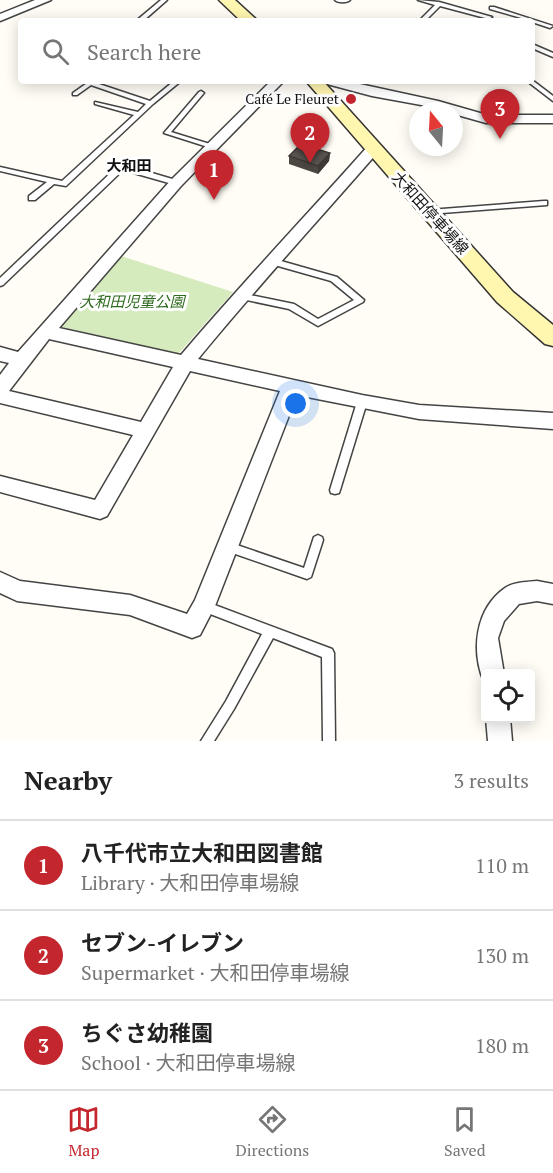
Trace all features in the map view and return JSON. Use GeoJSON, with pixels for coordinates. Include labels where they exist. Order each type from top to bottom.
{"type":"FeatureCollection","features":[{"type":"Feature","properties":{"kind":"main road"},"geometry":{"type":"LineString","coordinates":[[226,0],[247,18]]}},
{"type":"Feature","properties":{"kind":"main road","name":"大和田停車場線"},"geometry":{"type":"LineString","coordinates":[[317,84],[505,297],[553,338]]}},
{"type":"Feature","properties":{"kind":"street"},"geometry":{"type":"LineString","coordinates":[[0,18],[45,0]]}},
{"type":"Feature","properties":{"kind":"street"},"geometry":{"type":"LineString","coordinates":[[0,389],[22,359],[176,183],[275,84]]}},
{"type":"Feature","properties":{"kind":"street"},"geometry":{"type":"LineString","coordinates":[[342,84],[438,105],[486,119],[553,119]]}},
{"type":"Feature","properties":{"kind":"street"},"geometry":{"type":"LineString","coordinates":[[0,484],[100,510],[186,361],[240,296],[274,262],[373,149]]}},
{"type":"Feature","properties":{"kind":"street"},"geometry":{"type":"LineString","coordinates":[[46,332],[186,361],[362,402],[419,412],[553,421]]}},
{"type":"Feature","properties":{"kind":"street"},"geometry":{"type":"LineString","coordinates":[[0,354],[22,359]]}},
{"type":"Feature","properties":{"kind":"street"},"geometry":{"type":"LineString","coordinates":[[0,582],[17,591],[130,605],[192,627],[204,606],[291,386]]}},
{"type":"Feature","properties":{"kind":"street"},"geometry":{"type":"LineString","coordinates":[[0,396],[146,431]]}},
{"type":"Feature","properties":{"kind":"street"},"geometry":{"type":"LineString","coordinates":[[491,669],[487,638],[495,615],[513,595],[537,591],[553,594]]}},
{"type":"Feature","properties":{"kind":"street"},"geometry":{"type":"LineString","coordinates":[[498,723],[500,741]]}},
{"type":"Feature","properties":{"kind":"lane"},"geometry":{"type":"LineString","coordinates":[[143,18],[164,0]]}},
{"type":"Feature","properties":{"kind":"lane"},"geometry":{"type":"LineString","coordinates":[[338,0],[347,0]]}},
{"type":"Feature","properties":{"kind":"lane"},"geometry":{"type":"LineString","coordinates":[[421,0],[485,18]]}},
{"type":"Feature","properties":{"kind":"lane"},"geometry":{"type":"LineString","coordinates":[[488,18],[494,0]]}},
{"type":"Feature","properties":{"kind":"lane"},"geometry":{"type":"LineString","coordinates":[[425,18],[439,4]]}},
{"type":"Feature","properties":{"kind":"lane"},"geometry":{"type":"LineString","coordinates":[[492,8],[524,18]]}},
{"type":"Feature","properties":{"kind":"lane"},"geometry":{"type":"LineString","coordinates":[[535,21],[550,26]]}},
{"type":"Feature","properties":{"kind":"lane"},"geometry":{"type":"LineString","coordinates":[[535,47],[553,55]]}},
{"type":"Feature","properties":{"kind":"lane"},"geometry":{"type":"LineString","coordinates":[[75,94],[89,84]]}},
{"type":"Feature","properties":{"kind":"lane"},"geometry":{"type":"LineString","coordinates":[[93,84],[151,103]]}},
{"type":"Feature","properties":{"kind":"lane"},"geometry":{"type":"LineString","coordinates":[[0,169],[51,183],[63,184],[174,84]]}},
{"type":"Feature","properties":{"kind":"lane"},"geometry":{"type":"LineString","coordinates":[[534,84],[553,99]]}},
{"type":"Feature","properties":{"kind":"lane"},"geometry":{"type":"LineString","coordinates":[[201,93],[167,133],[211,146]]}},
{"type":"Feature","properties":{"kind":"lane"},"geometry":{"type":"LineString","coordinates":[[97,103],[139,114]]}},
{"type":"Feature","properties":{"kind":"lane"},"geometry":{"type":"LineString","coordinates":[[0,283],[122,167],[176,183]]}},
{"type":"Feature","properties":{"kind":"lane"},"geometry":{"type":"LineString","coordinates":[[33,198],[51,183]]}},
{"type":"Feature","properties":{"kind":"lane"},"geometry":{"type":"LineString","coordinates":[[429,213],[544,203]]}},
{"type":"Feature","properties":{"kind":"lane"},"geometry":{"type":"LineString","coordinates":[[240,296],[291,306],[318,323],[360,300],[334,279],[274,262]]}},
{"type":"Feature","properties":{"kind":"lane"},"geometry":{"type":"LineString","coordinates":[[334,490],[362,402]]}},
{"type":"Feature","properties":{"kind":"lane"},"geometry":{"type":"LineString","coordinates":[[228,547],[307,574],[318,540]]}},
{"type":"Feature","properties":{"kind":"lane"},"geometry":{"type":"LineString","coordinates":[[204,606],[328,653],[329,741]]}},
{"type":"Feature","properties":{"kind":"lane"},"geometry":{"type":"LineString","coordinates":[[207,741],[230,705],[270,632]]}},
{"type":"Feature","properties":{"kind":"green space","name":"大和田児童公園"},"geometry":{"type":"Polygon","coordinates":[[[118,255],[233,292],[178,354],[58,326],[118,255]]]}},
{"type":"Feature","properties":{"kind":"building"},"geometry":{"type":"Polygon","coordinates":[[[301,144],[330,153],[318,166],[289,156],[301,144]]]}},
{"type":"Feature","properties":{"kind":"place","name":"Café Le Fleuret"},"geometry":{"type":"Point","coordinates":[351,99]}},
{"type":"Feature","properties":{"kind":"place","name":"ちぐさ幼稚園"},"geometry":{"type":"Point","coordinates":[500,139]}},
{"type":"Feature","properties":{"kind":"place","name":"セブン-イレブン"},"geometry":{"type":"Point","coordinates":[310,163]}},
{"type":"Feature","properties":{"kind":"place","name":"八千代市立大和田図書館"},"geometry":{"type":"Point","coordinates":[214,200]}},
{"type":"Feature","properties":{"kind":"district","name":"大和田"},"geometry":{"type":"Point","coordinates":[129,166]}}]}
